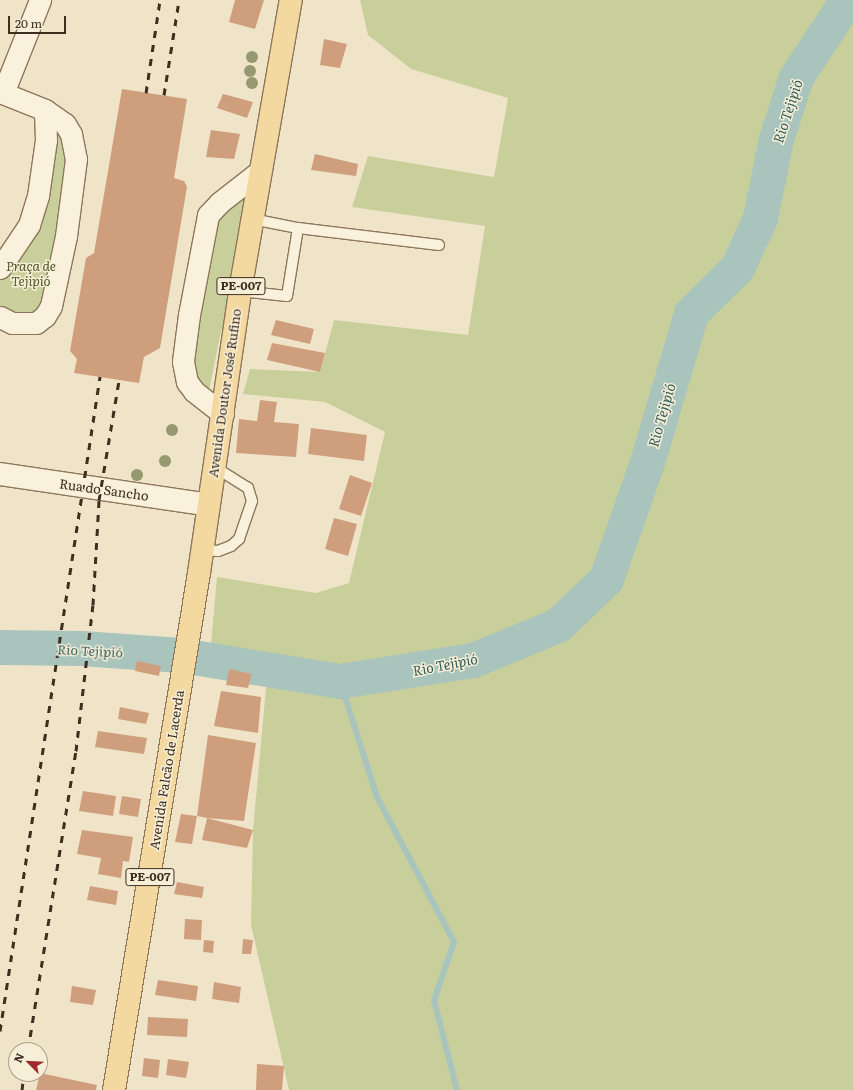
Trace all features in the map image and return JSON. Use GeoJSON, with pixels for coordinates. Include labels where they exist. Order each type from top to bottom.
{"type":"FeatureCollection","features":[{"type":"Feature","properties":{"kind":"main road","name":"Avenida Doutor José Rufino"},"geometry":{"type":"LineString","coordinates":[[185,663],[203,550],[240,291],[291,0]]}},
{"type":"Feature","properties":{"kind":"main road","name":"Avenida Falcão de Lacerda"},"geometry":{"type":"LineString","coordinates":[[114,1090],[185,663]]}},
{"type":"Feature","properties":{"kind":"street"},"geometry":{"type":"LineString","coordinates":[[0,317],[12,323],[36,322],[45,316],[55,296],[66,236],[76,160],[71,134],[65,124],[45,110],[1,92],[40,0]]}},
{"type":"Feature","properties":{"kind":"street"},"geometry":{"type":"LineString","coordinates":[[0,268],[29,225],[38,196],[46,140],[45,110]]}},
{"type":"Feature","properties":{"kind":"street"},"geometry":{"type":"LineString","coordinates":[[223,414],[194,391],[187,382],[183,361],[189,315],[208,215],[219,203],[260,172]]}},
{"type":"Feature","properties":{"kind":"street","name":"Rua do Sancho"},"geometry":{"type":"LineString","coordinates":[[0,474],[209,505]]}},
{"type":"Feature","properties":{"kind":"lane"},"geometry":{"type":"LineString","coordinates":[[252,219],[298,228],[439,245]]}},
{"type":"Feature","properties":{"kind":"lane"},"geometry":{"type":"LineString","coordinates":[[240,291],[287,296],[298,228]]}},
{"type":"Feature","properties":{"kind":"lane"},"geometry":{"type":"LineString","coordinates":[[203,550],[218,551],[239,539],[252,501],[248,488],[215,467]]}},
{"type":"Feature","properties":{"kind":"green space"},"geometry":{"type":"Polygon","coordinates":[[[360,0],[853,0],[853,1090],[289,1090],[251,925],[253,830],[267,677],[211,644],[217,577],[316,593],[349,583],[385,432],[325,402],[243,394],[250,369],[320,372],[334,320],[468,335],[485,226],[352,207],[368,156],[494,177],[508,98],[411,69],[368,35],[360,0]]]}},
{"type":"Feature","properties":{"kind":"green space","name":"Praça de Tejipió"},"geometry":{"type":"Polygon","coordinates":[[[48,111],[73,134],[48,314],[0,316],[0,264],[16,243],[48,111]]]}},
{"type":"Feature","properties":{"kind":"green space"},"geometry":{"type":"Polygon","coordinates":[[[250,186],[240,291],[221,331],[207,401],[190,386],[208,214],[250,186]]]}},
{"type":"Feature","properties":{"kind":"building"},"geometry":{"type":"Polygon","coordinates":[[[235,0],[264,0],[255,29],[229,22],[235,0]]]}},
{"type":"Feature","properties":{"kind":"building"},"geometry":{"type":"Polygon","coordinates":[[[324,39],[347,44],[340,68],[320,65],[324,39]]]}},
{"type":"Feature","properties":{"kind":"building"},"geometry":{"type":"Polygon","coordinates":[[[122,89],[187,99],[174,178],[184,181],[187,187],[160,348],[144,357],[139,383],[74,373],[77,359],[70,351],[86,258],[94,253],[122,89]]]}},
{"type":"Feature","properties":{"kind":"building"},"geometry":{"type":"Polygon","coordinates":[[[223,94],[253,102],[247,118],[217,108],[223,94]]]}},
{"type":"Feature","properties":{"kind":"building"},"geometry":{"type":"Polygon","coordinates":[[[211,130],[240,134],[234,159],[206,157],[211,130]]]}},
{"type":"Feature","properties":{"kind":"building"},"geometry":{"type":"Polygon","coordinates":[[[315,154],[358,164],[356,176],[311,170],[315,154]]]}},
{"type":"Feature","properties":{"kind":"building"},"geometry":{"type":"Polygon","coordinates":[[[276,320],[314,329],[310,344],[271,335],[276,320]]]}},
{"type":"Feature","properties":{"kind":"building"},"geometry":{"type":"Polygon","coordinates":[[[272,343],[325,353],[320,372],[267,360],[272,343]]]}},
{"type":"Feature","properties":{"kind":"building"},"geometry":{"type":"Polygon","coordinates":[[[260,400],[277,402],[274,422],[299,424],[296,457],[236,453],[239,419],[257,421],[260,400]]]}},
{"type":"Feature","properties":{"kind":"building"},"geometry":{"type":"Polygon","coordinates":[[[311,428],[367,435],[364,461],[308,454],[311,428]]]}},
{"type":"Feature","properties":{"kind":"building"},"geometry":{"type":"Polygon","coordinates":[[[350,475],[372,483],[361,516],[339,509],[350,475]]]}},
{"type":"Feature","properties":{"kind":"building"},"geometry":{"type":"Polygon","coordinates":[[[334,518],[357,524],[348,556],[325,549],[334,518]]]}},
{"type":"Feature","properties":{"kind":"building"},"geometry":{"type":"Polygon","coordinates":[[[137,661],[161,666],[159,676],[135,671],[137,661]]]}},
{"type":"Feature","properties":{"kind":"building"},"geometry":{"type":"Polygon","coordinates":[[[229,669],[252,674],[248,688],[226,685],[229,669]]]}},
{"type":"Feature","properties":{"kind":"building"},"geometry":{"type":"Polygon","coordinates":[[[221,691],[261,697],[258,733],[214,726],[221,691]]]}},
{"type":"Feature","properties":{"kind":"building"},"geometry":{"type":"Polygon","coordinates":[[[120,707],[149,713],[146,724],[118,719],[120,707]]]}},
{"type":"Feature","properties":{"kind":"building"},"geometry":{"type":"Polygon","coordinates":[[[98,731],[147,738],[144,754],[95,747],[98,731]]]}},
{"type":"Feature","properties":{"kind":"building"},"geometry":{"type":"Polygon","coordinates":[[[208,735],[256,743],[244,821],[197,816],[208,735]]]}},
{"type":"Feature","properties":{"kind":"building"},"geometry":{"type":"Polygon","coordinates":[[[83,791],[116,796],[113,816],[79,811],[83,791]]]}},
{"type":"Feature","properties":{"kind":"building"},"geometry":{"type":"Polygon","coordinates":[[[122,796],[141,799],[138,817],[119,814],[122,796]]]}},
{"type":"Feature","properties":{"kind":"building"},"geometry":{"type":"Polygon","coordinates":[[[181,814],[197,816],[192,844],[175,842],[181,814]]]}},
{"type":"Feature","properties":{"kind":"building"},"geometry":{"type":"Polygon","coordinates":[[[207,818],[253,830],[247,848],[202,840],[207,818]]]}},
{"type":"Feature","properties":{"kind":"building"},"geometry":{"type":"Polygon","coordinates":[[[82,830],[133,837],[129,862],[123,861],[121,878],[98,874],[101,858],[77,854],[82,830]]]}},
{"type":"Feature","properties":{"kind":"building"},"geometry":{"type":"Polygon","coordinates":[[[177,882],[204,887],[202,898],[174,894],[177,882]]]}},
{"type":"Feature","properties":{"kind":"building"},"geometry":{"type":"Polygon","coordinates":[[[90,886],[118,891],[116,905],[87,900],[90,886]]]}},
{"type":"Feature","properties":{"kind":"building"},"geometry":{"type":"Polygon","coordinates":[[[185,919],[202,920],[201,940],[184,939],[185,919]]]}},
{"type":"Feature","properties":{"kind":"building"},"geometry":{"type":"Polygon","coordinates":[[[243,939],[253,940],[251,954],[242,954],[243,939]]]}},
{"type":"Feature","properties":{"kind":"building"},"geometry":{"type":"Polygon","coordinates":[[[204,940],[214,941],[213,953],[203,952],[204,940]]]}},
{"type":"Feature","properties":{"kind":"building"},"geometry":{"type":"Polygon","coordinates":[[[158,980],[198,986],[196,1001],[155,995],[158,980]]]}},
{"type":"Feature","properties":{"kind":"building"},"geometry":{"type":"Polygon","coordinates":[[[214,982],[241,987],[239,1003],[212,999],[214,982]]]}},
{"type":"Feature","properties":{"kind":"building"},"geometry":{"type":"Polygon","coordinates":[[[72,986],[96,990],[93,1005],[70,1002],[72,986]]]}},
{"type":"Feature","properties":{"kind":"building"},"geometry":{"type":"Polygon","coordinates":[[[148,1017],[188,1019],[187,1037],[147,1035],[148,1017]]]}},
{"type":"Feature","properties":{"kind":"building"},"geometry":{"type":"Polygon","coordinates":[[[144,1058],[160,1060],[158,1078],[142,1076],[144,1058]]]}},
{"type":"Feature","properties":{"kind":"building"},"geometry":{"type":"Polygon","coordinates":[[[168,1059],[189,1062],[186,1078],[166,1075],[168,1059]]]}},
{"type":"Feature","properties":{"kind":"building"},"geometry":{"type":"Polygon","coordinates":[[[257,1064],[284,1066],[282,1090],[256,1090],[257,1064]]]}},
{"type":"Feature","properties":{"kind":"building"},"geometry":{"type":"Polygon","coordinates":[[[48,1075],[97,1085],[96,1090],[36,1090],[38,1082],[48,1082],[48,1075]]]}},
{"type":"Feature","properties":{"kind":"waterway","name":"Rio Tejipió"},"geometry":{"type":"LineString","coordinates":[[0,647],[81,648],[181,655],[340,681],[473,660],[558,625],[606,579],[647,462],[691,313],[737,268],[760,218],[776,139],[796,77],[843,6],[851,0]]}},
{"type":"Feature","properties":{"kind":"waterway"},"geometry":{"type":"LineString","coordinates":[[340,681],[377,797],[454,942],[434,1000],[457,1090]]}},
{"type":"Feature","properties":{"kind":"railway"},"geometry":{"type":"LineString","coordinates":[[146,93],[160,0]]}},
{"type":"Feature","properties":{"kind":"railway"},"geometry":{"type":"LineString","coordinates":[[164,95],[179,0]]}},
{"type":"Feature","properties":{"kind":"railway"},"geometry":{"type":"LineString","coordinates":[[0,1031],[100,377]]}},
{"type":"Feature","properties":{"kind":"railway"},"geometry":{"type":"LineString","coordinates":[[29,1042],[76,751],[93,605],[99,500],[119,380]]}},
{"type":"Feature","properties":{"kind":"railway"},"geometry":{"type":"LineString","coordinates":[[22,1090],[23,1082]]}}]}
